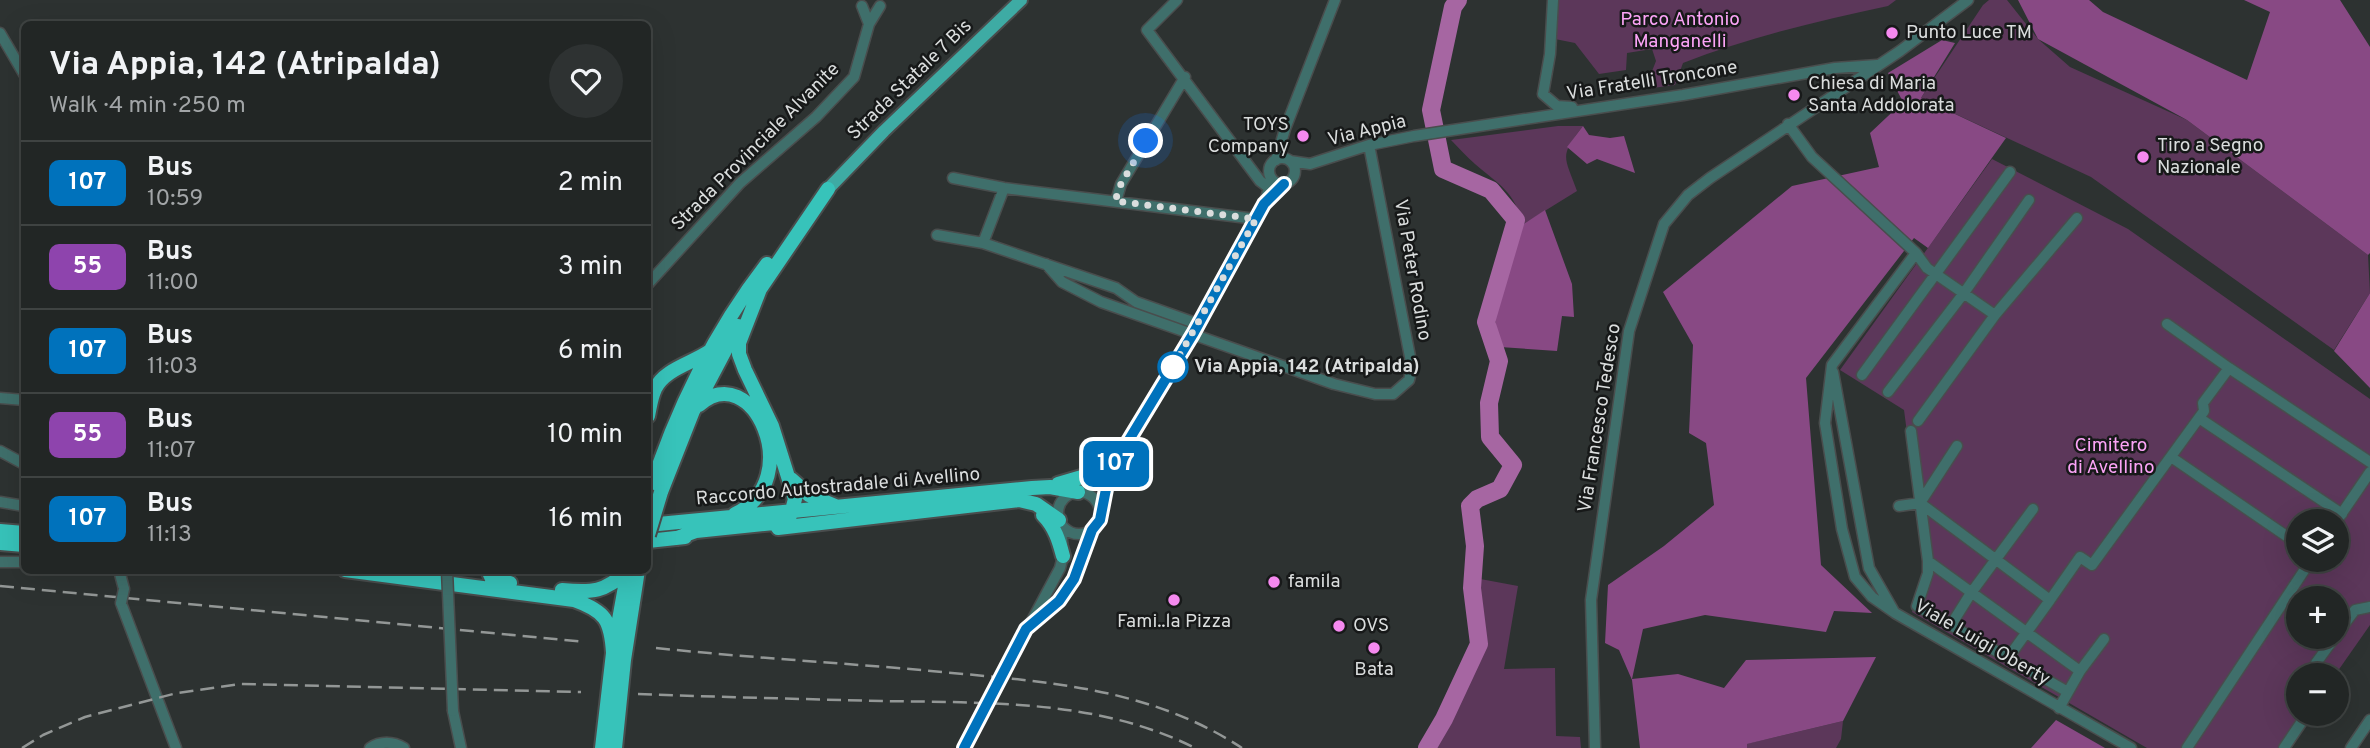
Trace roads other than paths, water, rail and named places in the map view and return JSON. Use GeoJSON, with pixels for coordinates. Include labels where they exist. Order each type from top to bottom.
{"type":"FeatureCollection","features":[{"type":"Feature","properties":{"kind":"highway"},"geometry":{"type":"LineString","coordinates":[[653,494],[665,448],[710,351],[789,234],[828,189]]}},
{"type":"Feature","properties":{"kind":"highway"},"geometry":{"type":"LineString","coordinates":[[653,494],[756,286]]}},
{"type":"Feature","properties":{"kind":"highway"},"geometry":{"type":"LineString","coordinates":[[677,538],[696,531],[784,522],[792,511],[795,499],[767,411],[749,380],[739,354],[739,344],[756,286]]}},
{"type":"Feature","properties":{"kind":"highway"},"geometry":{"type":"LineString","coordinates":[[651,403],[655,388],[669,374],[710,351]]}},
{"type":"Feature","properties":{"kind":"highway"},"geometry":{"type":"LineString","coordinates":[[652,399],[665,385],[677,381],[686,386],[688,395]]}},
{"type":"Feature","properties":{"kind":"highway"},"geometry":{"type":"LineString","coordinates":[[693,411],[708,397],[733,394],[753,409],[762,422],[767,437],[769,461],[764,489],[748,507],[726,518]]}},
{"type":"Feature","properties":{"kind":"highway"},"geometry":{"type":"LineString","coordinates":[[1050,487],[1092,474],[1121,453]]}},
{"type":"Feature","properties":{"kind":"highway"},"geometry":{"type":"LineString","coordinates":[[788,476],[809,495],[837,507]]}},
{"type":"Feature","properties":{"kind":"highway"},"geometry":{"type":"LineString","coordinates":[[1050,487],[1079,492]]}},
{"type":"Feature","properties":{"kind":"highway","name":"Raccordo Autostradale di Avellino"},"geometry":{"type":"LineString","coordinates":[[651,525],[1050,487]]}},
{"type":"Feature","properties":{"kind":"highway"},"geometry":{"type":"LineString","coordinates":[[1006,503],[1019,500],[1032,502],[1060,522]]}},
{"type":"Feature","properties":{"kind":"highway"},"geometry":{"type":"LineString","coordinates":[[1006,503],[1026,506],[1044,516],[1058,537],[1063,556]]}},
{"type":"Feature","properties":{"kind":"highway","name":"Raccordo Autostradale di Avellino"},"geometry":{"type":"LineString","coordinates":[[651,541],[1006,503]]}},
{"type":"Feature","properties":{"kind":"highway"},"geometry":{"type":"LineString","coordinates":[[0,531],[21,533]]}},
{"type":"Feature","properties":{"kind":"highway"},"geometry":{"type":"LineString","coordinates":[[0,543],[21,545]]}},
{"type":"Feature","properties":{"kind":"highway"},"geometry":{"type":"LineString","coordinates":[[376,574],[574,600],[593,607],[605,618],[611,632],[613,653]]}},
{"type":"Feature","properties":{"kind":"highway"},"geometry":{"type":"LineString","coordinates":[[490,574],[492,579],[499,582],[583,592],[598,591],[628,574]]}},
{"type":"Feature","properties":{"kind":"highway"},"geometry":{"type":"LineString","coordinates":[[602,748],[613,653],[632,574]]}},
{"type":"Feature","properties":{"kind":"highway"},"geometry":{"type":"LineString","coordinates":[[615,748],[633,574]]}},
{"type":"Feature","properties":{"kind":"main road","name":"Strada Statale 7 Bis"},"geometry":{"type":"LineString","coordinates":[[828,189],[884,131],[1021,0]]}},
{"type":"Feature","properties":{"kind":"street"},"geometry":{"type":"LineString","coordinates":[[1177,0],[1147,30],[1185,77],[1260,181],[1284,184]]}},
{"type":"Feature","properties":{"kind":"street"},"geometry":{"type":"LineString","coordinates":[[1294,176],[1295,168],[1284,160],[1281,144],[1335,0]]}},
{"type":"Feature","properties":{"kind":"street"},"geometry":{"type":"LineString","coordinates":[[1553,0],[1550,54],[1543,94],[1557,106],[1576,107],[1578,110]]}},
{"type":"Feature","properties":{"kind":"street","name":"Via Francesco Tedesco"},"geometry":{"type":"LineString","coordinates":[[1595,748],[1591,600],[1629,331],[1659,236],[1673,211],[1710,178],[1968,0]]}},
{"type":"Feature","properties":{"kind":"street"},"geometry":{"type":"LineString","coordinates":[[861,3],[869,9],[882,3]]}},
{"type":"Feature","properties":{"kind":"street"},"geometry":{"type":"LineString","coordinates":[[861,3],[869,24]]}},
{"type":"Feature","properties":{"kind":"street","name":"Strada Provinciale Alvanite"},"geometry":{"type":"LineString","coordinates":[[651,281],[740,183],[816,117],[854,77],[869,24],[882,3]]}},
{"type":"Feature","properties":{"kind":"street"},"geometry":{"type":"LineString","coordinates":[[0,33],[21,69]]}},
{"type":"Feature","properties":{"kind":"street","name":"Via Fratelli Troncone"},"geometry":{"type":"LineString","coordinates":[[1433,134],[1835,68],[1877,65]]}},
{"type":"Feature","properties":{"kind":"street"},"geometry":{"type":"LineString","coordinates":[[1115,201],[1121,184],[1185,77]]}},
{"type":"Feature","properties":{"kind":"street"},"geometry":{"type":"LineString","coordinates":[[1788,124],[1812,157],[1916,253],[1927,268],[1995,315]]}},
{"type":"Feature","properties":{"kind":"street","name":"Via Appia"},"geometry":{"type":"LineString","coordinates":[[1284,184],[1310,164],[1369,145],[1433,134]]}},
{"type":"Feature","properties":{"kind":"street","name":"Via Peter Rodino"},"geometry":{"type":"LineString","coordinates":[[1195,329],[1334,384],[1375,394],[1393,394],[1404,386],[1409,380],[1412,367],[1369,145]]}},
{"type":"Feature","properties":{"kind":"street"},"geometry":{"type":"LineString","coordinates":[[1026,629],[1067,590],[1074,579],[1092,530],[1100,520],[1100,510],[1121,453],[1195,329],[1264,204],[1270,183],[1269,171],[1284,160]]}},
{"type":"Feature","properties":{"kind":"street","name":"Via Appia"},"geometry":{"type":"LineString","coordinates":[[1284,160],[1310,164]]}},
{"type":"Feature","properties":{"kind":"street"},"geometry":{"type":"LineString","coordinates":[[1862,375],[2010,172]]}},
{"type":"Feature","properties":{"kind":"street"},"geometry":{"type":"LineString","coordinates":[[953,178],[1004,188],[1256,219]]}},
{"type":"Feature","properties":{"kind":"street"},"geometry":{"type":"LineString","coordinates":[[1264,204],[1284,184]]}},
{"type":"Feature","properties":{"kind":"street"},"geometry":{"type":"LineString","coordinates":[[983,243],[1004,188]]}},
{"type":"Feature","properties":{"kind":"street"},"geometry":{"type":"LineString","coordinates":[[1888,392],[1964,293],[2029,200]]}},
{"type":"Feature","properties":{"kind":"street"},"geometry":{"type":"LineString","coordinates":[[1918,421],[1995,315],[2077,218]]}},
{"type":"Feature","properties":{"kind":"street"},"geometry":{"type":"LineString","coordinates":[[937,235],[983,243],[1116,288],[1131,300],[1195,329]]}},
{"type":"Feature","properties":{"kind":"street"},"geometry":{"type":"LineString","coordinates":[[1895,613],[1872,597],[1855,577],[1842,529],[1825,423],[1832,365],[1916,253]]}},
{"type":"Feature","properties":{"kind":"street"},"geometry":{"type":"LineString","coordinates":[[1046,264],[1062,282],[1101,302],[1128,313],[1195,329]]}},
{"type":"Feature","properties":{"kind":"street"},"geometry":{"type":"LineString","coordinates":[[1128,313],[1131,300]]}},
{"type":"Feature","properties":{"kind":"street"},"geometry":{"type":"LineString","coordinates":[[2167,324],[2370,462]]}},
{"type":"Feature","properties":{"kind":"street","name":"Viale Luigi Oberty"},"geometry":{"type":"LineString","coordinates":[[1832,365],[1870,568],[1895,613],[2131,748]]}},
{"type":"Feature","properties":{"kind":"street"},"geometry":{"type":"LineString","coordinates":[[2008,658],[2080,557],[2092,565],[2204,411],[2203,403],[2229,368]]}},
{"type":"Feature","properties":{"kind":"street"},"geometry":{"type":"LineString","coordinates":[[0,398],[21,400]]}},
{"type":"Feature","properties":{"kind":"street"},"geometry":{"type":"LineString","coordinates":[[2199,418],[2326,509]]}},
{"type":"Feature","properties":{"kind":"street"},"geometry":{"type":"LineString","coordinates":[[1910,432],[1928,561],[1928,573],[1917,606],[2068,692]]}},
{"type":"Feature","properties":{"kind":"street"},"geometry":{"type":"LineString","coordinates":[[1920,503],[1957,446]]}},
{"type":"Feature","properties":{"kind":"street"},"geometry":{"type":"LineString","coordinates":[[0,451],[21,462]]}},
{"type":"Feature","properties":{"kind":"street"},"geometry":{"type":"LineString","coordinates":[[2171,457],[2286,536]]}},
{"type":"Feature","properties":{"kind":"street"},"geometry":{"type":"LineString","coordinates":[[964,748],[1060,568],[1063,556],[1058,513],[1061,502],[1071,493],[1079,492],[1102,480],[1113,471]]}},
{"type":"Feature","properties":{"kind":"street"},"geometry":{"type":"LineString","coordinates":[[2345,509],[2370,472]]}},
{"type":"Feature","properties":{"kind":"street"},"geometry":{"type":"LineString","coordinates":[[1079,492],[1096,499],[1100,510]]}},
{"type":"Feature","properties":{"kind":"street"},"geometry":{"type":"LineString","coordinates":[[0,502],[21,506]]}},
{"type":"Feature","properties":{"kind":"street"},"geometry":{"type":"LineString","coordinates":[[1899,506],[1920,503],[2050,600]]}},
{"type":"Feature","properties":{"kind":"street"},"geometry":{"type":"LineString","coordinates":[[1951,625],[1971,593],[2033,509]]}},
{"type":"Feature","properties":{"kind":"street"},"geometry":{"type":"LineString","coordinates":[[1060,522],[1065,529],[1079,534],[1092,530]]}},
{"type":"Feature","properties":{"kind":"street"},"geometry":{"type":"LineString","coordinates":[[1928,561],[2080,671]]}},
{"type":"Feature","properties":{"kind":"street"},"geometry":{"type":"LineString","coordinates":[[0,562],[21,562]]}},
{"type":"Feature","properties":{"kind":"street"},"geometry":{"type":"LineString","coordinates":[[2187,748],[2303,572]]}},
{"type":"Feature","properties":{"kind":"street"},"geometry":{"type":"LineString","coordinates":[[120,574],[124,589],[121,603],[176,748]]}},
{"type":"Feature","properties":{"kind":"street"},"geometry":{"type":"LineString","coordinates":[[447,574],[453,711],[461,748]]}},
{"type":"Feature","properties":{"kind":"street"},"geometry":{"type":"LineString","coordinates":[[2349,618],[2355,610],[2370,607]]}},
{"type":"Feature","properties":{"kind":"street"},"geometry":{"type":"LineString","coordinates":[[2059,708],[2080,671],[2104,639]]}},
{"type":"Feature","properties":{"kind":"street"},"geometry":{"type":"LineString","coordinates":[[2351,748],[2370,720]]}},
{"type":"Feature","properties":{"kind":"street"},"geometry":{"type":"LineString","coordinates":[[2284,748],[2299,726]]}},
{"type":"Feature","properties":{"kind":"street"},"geometry":{"type":"LineString","coordinates":[[370,748],[381,742],[404,748]]}},
{"type":"Feature","properties":{"kind":"waterway"},"geometry":{"type":"LineString","coordinates":[[1427,748],[1444,719],[1479,644],[1472,588],[1475,546],[1470,506],[1477,499],[1500,489],[1513,465],[1490,437],[1489,403],[1499,361],[1486,322],[1516,220],[1491,190],[1443,169],[1431,110],[1453,7],[1458,0]]}},
{"type":"Feature","properties":{"kind":"railway"},"geometry":{"type":"LineString","coordinates":[[0,586],[585,642]]}},
{"type":"Feature","properties":{"kind":"railway"},"geometry":{"type":"LineString","coordinates":[[656,648],[942,672],[1098,691],[1171,712],[1242,748]]}},
{"type":"Feature","properties":{"kind":"railway"},"geometry":{"type":"LineString","coordinates":[[22,748],[43,735],[85,717],[177,693],[241,684],[581,692]]}},
{"type":"Feature","properties":{"kind":"railway"},"geometry":{"type":"LineString","coordinates":[[638,694],[962,702],[1042,707],[1120,720],[1195,748]]}},
{"type":"Feature","properties":{"kind":"place","name":"Punto Luce TM"},"geometry":{"type":"Point","coordinates":[1892,33]}},
{"type":"Feature","properties":{"kind":"place","name":"Chiesa di Maria Santa Addolorata"},"geometry":{"type":"Point","coordinates":[1794,95]}},
{"type":"Feature","properties":{"kind":"place","name":"TOYS Company"},"geometry":{"type":"Point","coordinates":[1303,136]}},
{"type":"Feature","properties":{"kind":"place","name":"Tiro a Segno Nazionale"},"geometry":{"type":"Point","coordinates":[2143,157]}},
{"type":"Feature","properties":{"kind":"place","name":"Via Appia, 142 (Atripalda)"},"geometry":{"type":"Point","coordinates":[1173,367]}},
{"type":"Feature","properties":{"kind":"place","name":"famila"},"geometry":{"type":"Point","coordinates":[1274,582]}},
{"type":"Feature","properties":{"kind":"place","name":"Fami..la Pizza"},"geometry":{"type":"Point","coordinates":[1174,600]}},
{"type":"Feature","properties":{"kind":"place","name":"OVS"},"geometry":{"type":"Point","coordinates":[1339,626]}},
{"type":"Feature","properties":{"kind":"place","name":"Bata"},"geometry":{"type":"Point","coordinates":[1374,648]}},
{"type":"Feature","properties":{"kind":"park label","name":"Parco Antonio Manganelli"},"geometry":{"type":"Point","coordinates":[1680,31]}},
{"type":"Feature","properties":{"kind":"park label","name":"Cimitero di Avellino"},"geometry":{"type":"Point","coordinates":[2111,457]}}]}
